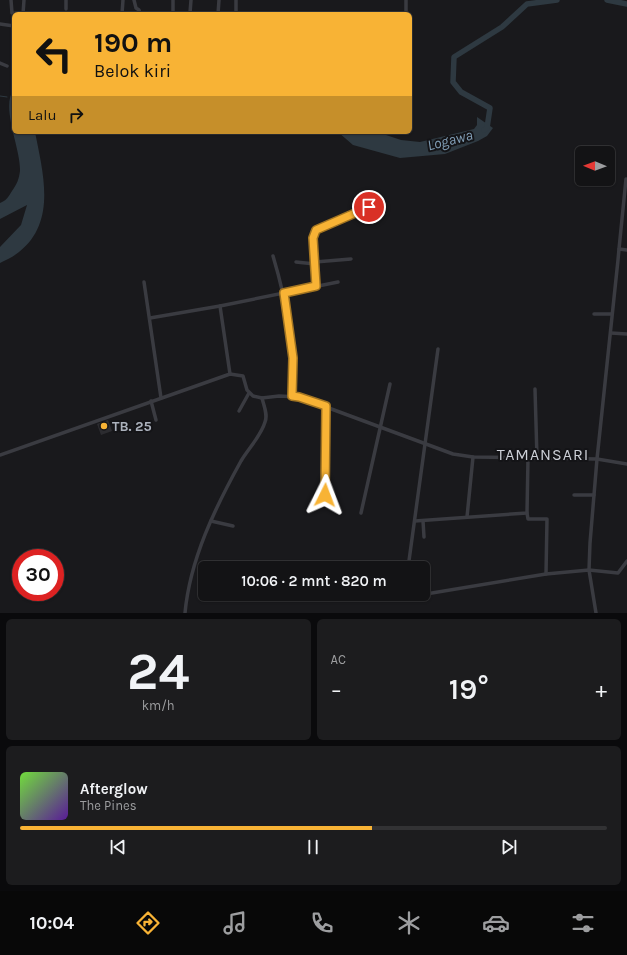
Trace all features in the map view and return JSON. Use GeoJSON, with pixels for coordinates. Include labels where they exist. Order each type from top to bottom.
{"type":"FeatureCollection","features":[{"type":"Feature","properties":{"kind":"street"},"geometry":{"type":"LineString","coordinates":[[11,0],[12,13]]}},
{"type":"Feature","properties":{"kind":"street"},"geometry":{"type":"LineString","coordinates":[[23,12],[24,0]]}},
{"type":"Feature","properties":{"kind":"street"},"geometry":{"type":"LineString","coordinates":[[66,0],[66,9]]}},
{"type":"Feature","properties":{"kind":"street"},"geometry":{"type":"LineString","coordinates":[[122,12],[123,0]]}},
{"type":"Feature","properties":{"kind":"street"},"geometry":{"type":"LineString","coordinates":[[134,0],[135,7],[140,12]]}},
{"type":"Feature","properties":{"kind":"street"},"geometry":{"type":"LineString","coordinates":[[173,0],[173,12]]}},
{"type":"Feature","properties":{"kind":"street"},"geometry":{"type":"LineString","coordinates":[[190,12],[191,0]]}},
{"type":"Feature","properties":{"kind":"street"},"geometry":{"type":"LineString","coordinates":[[218,12],[219,0]]}},
{"type":"Feature","properties":{"kind":"street"},"geometry":{"type":"LineString","coordinates":[[236,0],[236,12]]}},
{"type":"Feature","properties":{"kind":"street"},"geometry":{"type":"LineString","coordinates":[[406,0],[406,12]]}},
{"type":"Feature","properties":{"kind":"street"},"geometry":{"type":"LineString","coordinates":[[0,24],[12,26]]}},
{"type":"Feature","properties":{"kind":"street"},"geometry":{"type":"LineString","coordinates":[[0,63],[7,66]]}},
{"type":"Feature","properties":{"kind":"street"},"geometry":{"type":"LineString","coordinates":[[596,613],[589,570],[594,495],[626,179]]}},
{"type":"Feature","properties":{"kind":"street"},"geometry":{"type":"LineString","coordinates":[[316,286],[313,238],[316,230],[369,207]]}},
{"type":"Feature","properties":{"kind":"street"},"geometry":{"type":"LineString","coordinates":[[619,249],[627,250]]}},
{"type":"Feature","properties":{"kind":"street"},"geometry":{"type":"LineString","coordinates":[[273,256],[284,293],[293,358],[292,396]]}},
{"type":"Feature","properties":{"kind":"street"},"geometry":{"type":"LineString","coordinates":[[296,262],[315,263],[351,259]]}},
{"type":"Feature","properties":{"kind":"street"},"geometry":{"type":"LineString","coordinates":[[144,282],[161,398]]}},
{"type":"Feature","properties":{"kind":"street"},"geometry":{"type":"LineString","coordinates":[[150,318],[338,282]]}},
{"type":"Feature","properties":{"kind":"street"},"geometry":{"type":"LineString","coordinates":[[215,301],[218,306],[230,374]]}},
{"type":"Feature","properties":{"kind":"street"},"geometry":{"type":"LineString","coordinates":[[594,314],[612,314]]}},
{"type":"Feature","properties":{"kind":"street"},"geometry":{"type":"LineString","coordinates":[[611,333],[627,334]]}},
{"type":"Feature","properties":{"kind":"street"},"geometry":{"type":"LineString","coordinates":[[409,561],[438,349]]}},
{"type":"Feature","properties":{"kind":"street"},"geometry":{"type":"LineString","coordinates":[[0,455],[230,374],[243,376],[249,392],[262,398],[269,396],[299,397],[326,406],[425,445],[453,454],[473,457],[597,459],[627,464]]}},
{"type":"Feature","properties":{"kind":"street"},"geometry":{"type":"LineString","coordinates":[[361,513],[390,384]]}},
{"type":"Feature","properties":{"kind":"street"},"geometry":{"type":"LineString","coordinates":[[535,389],[537,458]]}},
{"type":"Feature","properties":{"kind":"street"},"geometry":{"type":"LineString","coordinates":[[239,411],[249,392]]}},
{"type":"Feature","properties":{"kind":"street"},"geometry":{"type":"LineString","coordinates":[[185,613],[195,563],[211,521],[241,460],[264,424],[266,417],[262,398]]}},
{"type":"Feature","properties":{"kind":"street"},"geometry":{"type":"LineString","coordinates":[[151,401],[156,420]]}},
{"type":"Feature","properties":{"kind":"street"},"geometry":{"type":"LineString","coordinates":[[325,495],[326,406]]}},
{"type":"Feature","properties":{"kind":"street"},"geometry":{"type":"LineString","coordinates":[[467,517],[473,457]]}},
{"type":"Feature","properties":{"kind":"street"},"geometry":{"type":"LineString","coordinates":[[528,458],[527,513],[528,519],[547,520],[546,574]]}},
{"type":"Feature","properties":{"kind":"street"},"geometry":{"type":"LineString","coordinates":[[574,494],[594,495]]}},
{"type":"Feature","properties":{"kind":"street"},"geometry":{"type":"LineString","coordinates":[[415,521],[527,513]]}},
{"type":"Feature","properties":{"kind":"street"},"geometry":{"type":"LineString","coordinates":[[211,521],[233,526]]}},
{"type":"Feature","properties":{"kind":"street"},"geometry":{"type":"LineString","coordinates":[[423,521],[424,537]]}},
{"type":"Feature","properties":{"kind":"street"},"geometry":{"type":"LineString","coordinates":[[430,593],[546,574],[589,570],[618,573],[627,561]]}},
{"type":"Feature","properties":{"kind":"water"},"geometry":{"type":"Polygon","coordinates":[[[12,93],[12,127],[9,106],[12,93]]]}},
{"type":"Feature","properties":{"kind":"water"},"geometry":{"type":"Polygon","coordinates":[[[477,117],[493,128],[487,136],[478,141],[445,154],[400,158],[353,145],[340,134],[383,134],[401,140],[420,142],[474,129],[477,125],[477,117]]]}},
{"type":"Feature","properties":{"kind":"water"},"geometry":{"type":"Polygon","coordinates":[[[13,134],[35,134],[43,180],[43,212],[39,226],[31,240],[17,254],[0,263],[0,247],[21,225],[27,205],[0,219],[0,203],[7,198],[18,181],[20,171],[13,134]]]}},
{"type":"Feature","properties":{"kind":"building","name":"TB. 25"},"geometry":{"type":"Polygon","coordinates":[[[108,420],[112,431],[101,435],[97,424],[108,420]]]}},
{"type":"Feature","properties":{"kind":"waterway","name":"Logawa"},"geometry":{"type":"LineString","coordinates":[[484,130],[487,128],[490,108],[461,92],[453,82],[454,57],[502,27],[527,4],[557,0]]}},
{"type":"Feature","properties":{"kind":"waterway","name":"Logawa"},"geometry":{"type":"LineString","coordinates":[[607,0],[627,4]]}},
{"type":"Feature","properties":{"kind":"waterway"},"geometry":{"type":"LineString","coordinates":[[0,96],[7,97]]}},
{"type":"Feature","properties":{"kind":"place","name":"TB. 25"},"geometry":{"type":"Point","coordinates":[104,426]}},
{"type":"Feature","properties":{"kind":"district","name":"TAMANSARI"},"geometry":{"type":"Point","coordinates":[543,454]}},
{"type":"Feature","properties":{"kind":"route"},"geometry":{"type":"LineString","coordinates":[[325,495],[326,406],[292,396],[293,358],[291,334],[284,293],[316,286],[313,238],[316,230],[369,207]]}}]}
